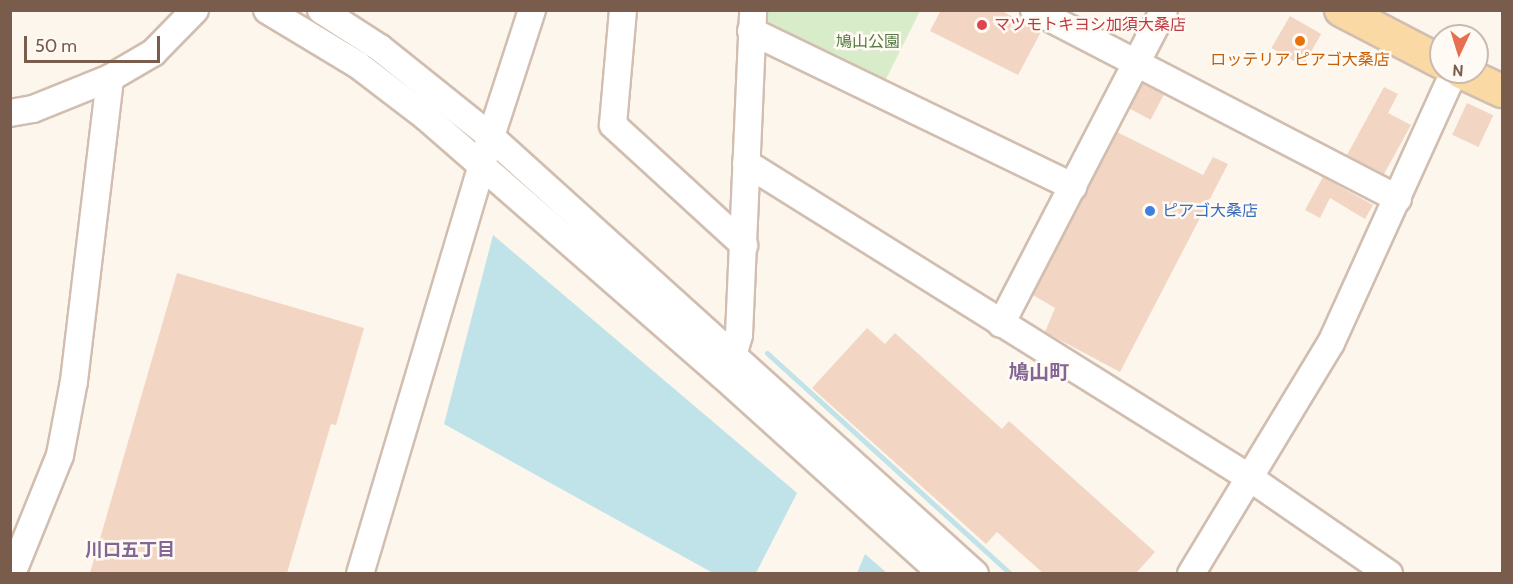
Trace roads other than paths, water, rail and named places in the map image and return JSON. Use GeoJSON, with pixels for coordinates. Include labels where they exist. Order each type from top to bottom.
{"type":"FeatureCollection","features":[{"type":"Feature","properties":{"kind":"main road"},"geometry":{"type":"LineString","coordinates":[[1341,10],[1429,56]]}},
{"type":"Feature","properties":{"kind":"main road"},"geometry":{"type":"LineString","coordinates":[[1486,84],[1503,92]]}},
{"type":"Feature","properties":{"kind":"street"},"geometry":{"type":"LineString","coordinates":[[10,113],[33,109],[110,78],[153,53],[195,10]]}},
{"type":"Feature","properties":{"kind":"street"},"geometry":{"type":"LineString","coordinates":[[267,10],[358,64],[426,117],[481,167],[728,365],[975,573]]}},
{"type":"Feature","properties":{"kind":"street"},"geometry":{"type":"LineString","coordinates":[[321,10],[380,48],[490,137],[942,573]]}},
{"type":"Feature","properties":{"kind":"street"},"geometry":{"type":"LineString","coordinates":[[360,573],[490,137],[532,10]]}},
{"type":"Feature","properties":{"kind":"street"},"geometry":{"type":"LineString","coordinates":[[623,10],[613,125],[744,245]]}},
{"type":"Feature","properties":{"kind":"street"},"geometry":{"type":"LineString","coordinates":[[1034,10],[1398,199]]}},
{"type":"Feature","properties":{"kind":"street"},"geometry":{"type":"LineString","coordinates":[[1001,324],[1164,10]]}},
{"type":"Feature","properties":{"kind":"street"},"geometry":{"type":"LineString","coordinates":[[728,365],[739,335],[752,21],[1073,187]]}},
{"type":"Feature","properties":{"kind":"street"},"geometry":{"type":"LineString","coordinates":[[12,570],[60,455],[74,381],[110,78]]}},
{"type":"Feature","properties":{"kind":"street"},"geometry":{"type":"LineString","coordinates":[[1191,573],[1331,343],[1449,84]]}},
{"type":"Feature","properties":{"kind":"street"},"geometry":{"type":"LineString","coordinates":[[746,163],[1250,478],[1389,573]]}},
{"type":"Feature","properties":{"kind":"water"},"geometry":{"type":"Polygon","coordinates":[[[493,235],[797,493],[756,573],[713,573],[444,424],[493,235]]]}},
{"type":"Feature","properties":{"kind":"water"},"geometry":{"type":"Polygon","coordinates":[[[865,554],[887,573],[857,573],[865,554]]]}},
{"type":"Feature","properties":{"kind":"waterway"},"geometry":{"type":"LineString","coordinates":[[767,353],[1011,574]]}},
{"type":"Feature","properties":{"kind":"place","name":"マツモトキヨシ加須大桑店"},"geometry":{"type":"Point","coordinates":[982,25]}},
{"type":"Feature","properties":{"kind":"place","name":"ロッテリア ピアゴ大桑店"},"geometry":{"type":"Point","coordinates":[1300,41]}},
{"type":"Feature","properties":{"kind":"place","name":"ピアゴ大桑店"},"geometry":{"type":"Point","coordinates":[1150,211]}},
{"type":"Feature","properties":{"kind":"district","name":"鳩山町"},"geometry":{"type":"Point","coordinates":[1039,372]}},
{"type":"Feature","properties":{"kind":"district","name":"川口五丁目"},"geometry":{"type":"Point","coordinates":[130,550]}},
{"type":"Feature","properties":{"kind":"park label","name":"鳩山公園"},"geometry":{"type":"Point","coordinates":[868,42]}}]}
